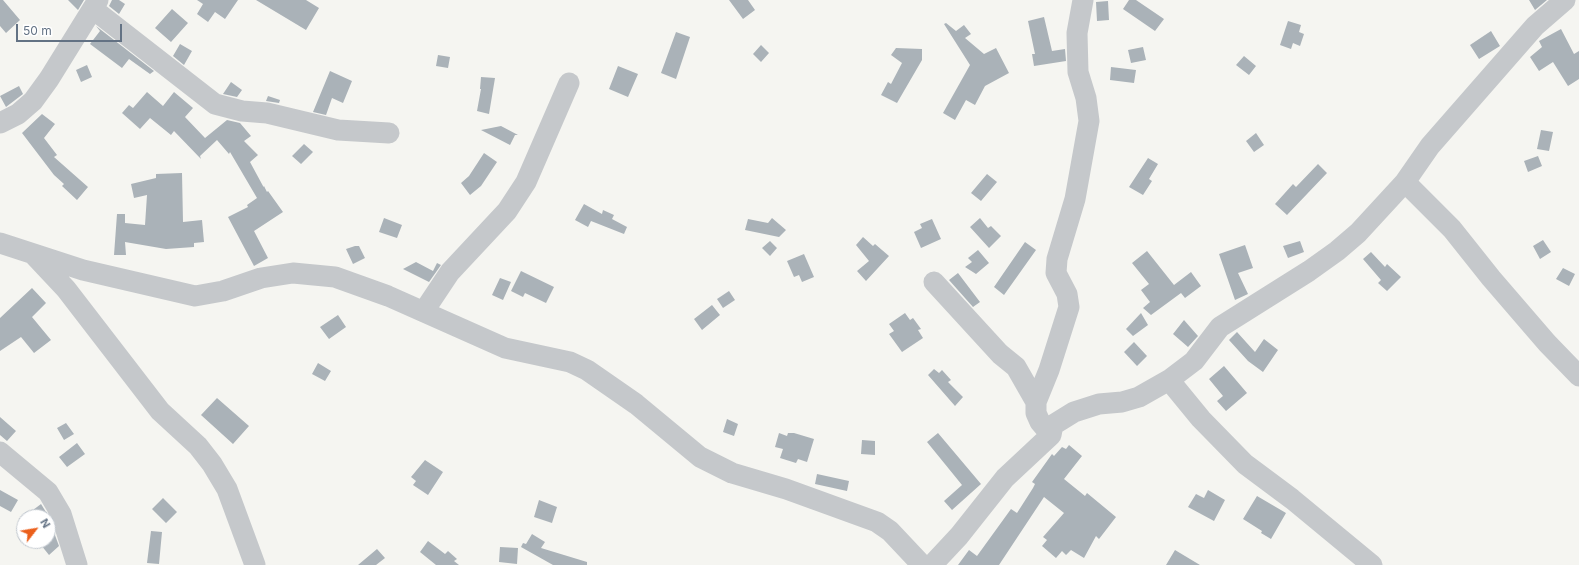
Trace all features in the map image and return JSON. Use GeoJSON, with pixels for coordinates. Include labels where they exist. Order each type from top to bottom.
{"type":"FeatureCollection","features":[{"type":"Feature","properties":{"kind":"street"},"geometry":{"type":"LineString","coordinates":[[1051,435],[1040,422],[1036,413],[1036,402],[1049,370],[1069,307],[1067,294],[1056,273],[1057,259],[1075,199],[1089,121],[1086,98],[1078,72],[1077,34],[1083,0]]}},
{"type":"Feature","properties":{"kind":"street"},"geometry":{"type":"LineString","coordinates":[[932,565],[959,536],[1005,478],[1051,435],[1053,425],[1074,412],[1099,404],[1122,402],[1139,397],[1169,380],[1194,361],[1220,327],[1302,275],[1337,251],[1358,233],[1405,182],[1430,146],[1516,47],[1535,26],[1565,0]]}},
{"type":"Feature","properties":{"kind":"street"},"geometry":{"type":"LineString","coordinates":[[0,124],[18,114],[33,100],[50,79],[96,4],[215,104],[242,111],[267,113],[338,130],[389,133]]}},
{"type":"Feature","properties":{"kind":"street"},"geometry":{"type":"LineString","coordinates":[[424,311],[450,272],[507,211],[526,182],[569,83]]}},
{"type":"Feature","properties":{"kind":"street"},"geometry":{"type":"LineString","coordinates":[[1405,182],[1452,229],[1490,278],[1547,343],[1579,376]]}},
{"type":"Feature","properties":{"kind":"street"},"geometry":{"type":"LineString","coordinates":[[0,243],[83,270],[195,296],[223,291],[261,278],[293,273],[335,278],[388,296],[505,348],[570,362],[587,370],[636,404],[700,457],[732,473],[877,522],[890,531],[922,565]]}},
{"type":"Feature","properties":{"kind":"street"},"geometry":{"type":"LineString","coordinates":[[33,254],[66,289],[160,411],[198,446],[212,464],[227,488],[255,565]]}},
{"type":"Feature","properties":{"kind":"street"},"geometry":{"type":"LineString","coordinates":[[934,282],[1000,354],[1016,367],[1036,402]]}},
{"type":"Feature","properties":{"kind":"street"},"geometry":{"type":"LineString","coordinates":[[1169,380],[1201,419],[1245,464],[1292,499],[1372,565]]}},
{"type":"Feature","properties":{"kind":"street"},"geometry":{"type":"LineString","coordinates":[[0,452],[48,492],[61,514],[77,565]]}},
{"type":"Feature","properties":{"kind":"building"},"geometry":{"type":"Polygon","coordinates":[[[0,0],[3,0],[20,20],[6,33],[0,26],[0,0]]]}},
{"type":"Feature","properties":{"kind":"building"},"geometry":{"type":"Polygon","coordinates":[[[68,0],[84,0],[78,10],[68,0]]]}},
{"type":"Feature","properties":{"kind":"building"},"geometry":{"type":"Polygon","coordinates":[[[112,0],[119,0],[125,4],[119,14],[109,6],[112,0]]]}},
{"type":"Feature","properties":{"kind":"building"},"geometry":{"type":"Polygon","coordinates":[[[197,0],[238,0],[225,19],[215,12],[208,22],[197,14],[203,4],[197,0]]]}},
{"type":"Feature","properties":{"kind":"building"},"geometry":{"type":"Polygon","coordinates":[[[256,0],[306,0],[319,8],[306,30],[256,0]]]}},
{"type":"Feature","properties":{"kind":"building"},"geometry":{"type":"Polygon","coordinates":[[[729,0],[748,0],[755,10],[743,19],[729,0]]]}},
{"type":"Feature","properties":{"kind":"building"},"geometry":{"type":"Polygon","coordinates":[[[1129,0],[1136,0],[1164,19],[1155,31],[1123,9],[1129,0]]]}},
{"type":"Feature","properties":{"kind":"building"},"geometry":{"type":"Polygon","coordinates":[[[1529,0],[1547,0],[1535,10],[1529,0]]]}},
{"type":"Feature","properties":{"kind":"building"},"geometry":{"type":"Polygon","coordinates":[[[1108,1],[1109,20],[1097,21],[1096,2],[1108,1]]]}},
{"type":"Feature","properties":{"kind":"building"},"geometry":{"type":"Polygon","coordinates":[[[172,9],[188,23],[171,42],[155,28],[172,9]]]}},
{"type":"Feature","properties":{"kind":"building"},"geometry":{"type":"Polygon","coordinates":[[[1044,17],[1052,51],[1065,49],[1066,61],[1034,66],[1032,54],[1035,54],[1028,21],[1044,17]]]}},
{"type":"Feature","properties":{"kind":"building"},"geometry":{"type":"Polygon","coordinates":[[[1288,21],[1301,25],[1299,32],[1304,34],[1300,46],[1293,43],[1291,49],[1280,45],[1288,21]]]}},
{"type":"Feature","properties":{"kind":"building"},"geometry":{"type":"Polygon","coordinates":[[[946,23],[956,31],[964,25],[971,34],[965,38],[984,54],[996,48],[1009,73],[985,86],[975,105],[966,100],[955,120],[943,113],[970,65],[944,24],[946,23]]]}},
{"type":"Feature","properties":{"kind":"building"},"geometry":{"type":"Polygon","coordinates":[[[96,26],[154,71],[150,74],[129,59],[122,68],[90,44],[100,31],[96,26]]]}},
{"type":"Feature","properties":{"kind":"building"},"geometry":{"type":"Polygon","coordinates":[[[1561,29],[1574,54],[1579,51],[1579,79],[1568,86],[1553,62],[1539,71],[1530,57],[1542,47],[1539,41],[1561,29]]]}},
{"type":"Feature","properties":{"kind":"building"},"geometry":{"type":"Polygon","coordinates":[[[1491,31],[1500,46],[1479,59],[1470,45],[1491,31]]]}},
{"type":"Feature","properties":{"kind":"building"},"geometry":{"type":"Polygon","coordinates":[[[676,32],[690,37],[676,79],[661,73],[676,32]]]}},
{"type":"Feature","properties":{"kind":"building"},"geometry":{"type":"Polygon","coordinates":[[[180,44],[192,51],[184,65],[173,56],[180,44]]]}},
{"type":"Feature","properties":{"kind":"building"},"geometry":{"type":"Polygon","coordinates":[[[761,45],[769,53],[761,62],[753,54],[761,45]]]}},
{"type":"Feature","properties":{"kind":"building"},"geometry":{"type":"Polygon","coordinates":[[[1143,47],[1146,60],[1131,63],[1128,50],[1143,47]]]}},
{"type":"Feature","properties":{"kind":"building"},"geometry":{"type":"Polygon","coordinates":[[[896,48],[922,49],[922,60],[897,103],[881,95],[888,82],[891,84],[902,63],[891,55],[896,48]]]}},
{"type":"Feature","properties":{"kind":"building"},"geometry":{"type":"Polygon","coordinates":[[[438,55],[450,57],[448,68],[436,66],[438,55]]]}},
{"type":"Feature","properties":{"kind":"building"},"geometry":{"type":"Polygon","coordinates":[[[1244,56],[1256,66],[1249,75],[1236,65],[1244,56]]]}},
{"type":"Feature","properties":{"kind":"building"},"geometry":{"type":"Polygon","coordinates":[[[87,65],[92,77],[81,82],[76,70],[87,65]]]}},
{"type":"Feature","properties":{"kind":"building"},"geometry":{"type":"Polygon","coordinates":[[[618,66],[638,74],[628,97],[609,89],[618,66]]]}},
{"type":"Feature","properties":{"kind":"building"},"geometry":{"type":"Polygon","coordinates":[[[1111,67],[1136,70],[1134,83],[1110,80],[1111,67]]]}},
{"type":"Feature","properties":{"kind":"building"},"geometry":{"type":"Polygon","coordinates":[[[330,71],[352,81],[343,103],[332,98],[326,115],[313,112],[330,71]]]}},
{"type":"Feature","properties":{"kind":"building"},"geometry":{"type":"Polygon","coordinates":[[[481,77],[495,78],[489,114],[477,111],[481,89],[481,77]]]}},
{"type":"Feature","properties":{"kind":"building"},"geometry":{"type":"Polygon","coordinates":[[[231,82],[242,90],[237,97],[223,94],[231,82]]]}},
{"type":"Feature","properties":{"kind":"building"},"geometry":{"type":"Polygon","coordinates":[[[19,86],[23,94],[6,107],[0,96],[19,86]]]}},
{"type":"Feature","properties":{"kind":"building"},"geometry":{"type":"Polygon","coordinates":[[[147,92],[163,106],[174,92],[193,108],[185,117],[205,138],[227,120],[240,123],[251,136],[244,141],[258,155],[250,162],[263,187],[264,186],[283,212],[254,231],[268,258],[254,266],[228,217],[248,207],[247,205],[257,198],[230,152],[229,154],[217,140],[200,156],[201,159],[174,131],[171,135],[150,118],[140,129],[122,113],[129,105],[133,108],[147,92]]]}},
{"type":"Feature","properties":{"kind":"building"},"geometry":{"type":"Polygon","coordinates":[[[268,96],[280,100],[279,103],[266,101],[268,96]]]}},
{"type":"Feature","properties":{"kind":"building"},"geometry":{"type":"Polygon","coordinates":[[[42,114],[55,124],[44,138],[57,155],[54,157],[88,187],[77,200],[62,186],[64,184],[54,175],[22,133],[42,114]]]}},
{"type":"Feature","properties":{"kind":"building"},"geometry":{"type":"Polygon","coordinates":[[[501,126],[518,135],[515,135],[510,145],[481,130],[501,126]]]}},
{"type":"Feature","properties":{"kind":"building"},"geometry":{"type":"Polygon","coordinates":[[[1541,130],[1553,132],[1549,151],[1537,149],[1541,130]]]}},
{"type":"Feature","properties":{"kind":"building"},"geometry":{"type":"Polygon","coordinates":[[[1256,133],[1264,145],[1254,152],[1246,141],[1256,133]]]}},
{"type":"Feature","properties":{"kind":"building"},"geometry":{"type":"Polygon","coordinates":[[[304,144],[313,152],[301,164],[292,156],[304,144]]]}},
{"type":"Feature","properties":{"kind":"building"},"geometry":{"type":"Polygon","coordinates":[[[484,153],[497,162],[481,186],[470,195],[461,183],[469,176],[484,153]]]}},
{"type":"Feature","properties":{"kind":"building"},"geometry":{"type":"Polygon","coordinates":[[[1538,156],[1542,166],[1528,172],[1524,161],[1538,156]]]}},
{"type":"Feature","properties":{"kind":"building"},"geometry":{"type":"Polygon","coordinates":[[[1148,158],[1158,164],[1149,179],[1152,181],[1143,195],[1129,187],[1148,158]]]}},
{"type":"Feature","properties":{"kind":"building"},"geometry":{"type":"Polygon","coordinates":[[[1318,164],[1327,173],[1287,215],[1275,204],[1293,184],[1296,187],[1318,164]]]}},
{"type":"Feature","properties":{"kind":"building"},"geometry":{"type":"Polygon","coordinates":[[[182,173],[183,222],[202,220],[204,242],[194,243],[194,247],[166,249],[125,242],[126,255],[114,255],[117,214],[125,214],[125,223],[145,225],[147,195],[134,198],[131,184],[156,178],[156,174],[182,173]]]}},
{"type":"Feature","properties":{"kind":"building"},"geometry":{"type":"Polygon","coordinates":[[[987,174],[997,182],[981,201],[971,193],[987,174]]]}},
{"type":"Feature","properties":{"kind":"building"},"geometry":{"type":"Polygon","coordinates":[[[584,204],[602,214],[603,210],[614,215],[612,219],[627,227],[624,234],[591,221],[588,227],[575,220],[584,204]]]}},
{"type":"Feature","properties":{"kind":"building"},"geometry":{"type":"Polygon","coordinates":[[[384,218],[402,225],[397,238],[379,232],[384,218]]]}},
{"type":"Feature","properties":{"kind":"building"},"geometry":{"type":"Polygon","coordinates":[[[772,218],[786,230],[779,237],[745,230],[748,219],[768,223],[772,218]]]}},
{"type":"Feature","properties":{"kind":"building"},"geometry":{"type":"Polygon","coordinates":[[[980,218],[988,228],[991,226],[1001,236],[989,248],[970,227],[980,218]]]}},
{"type":"Feature","properties":{"kind":"building"},"geometry":{"type":"Polygon","coordinates":[[[932,219],[941,239],[921,248],[914,232],[922,228],[920,224],[932,219]]]}},
{"type":"Feature","properties":{"kind":"building"},"geometry":{"type":"Polygon","coordinates":[[[863,237],[873,246],[875,244],[889,256],[866,281],[857,271],[869,261],[856,245],[863,237]]]}},
{"type":"Feature","properties":{"kind":"building"},"geometry":{"type":"Polygon","coordinates":[[[1543,240],[1551,252],[1540,259],[1533,246],[1543,240]]]}},
{"type":"Feature","properties":{"kind":"building"},"geometry":{"type":"Polygon","coordinates":[[[770,241],[777,248],[770,256],[762,248],[770,241]]]}},
{"type":"Feature","properties":{"kind":"building"},"geometry":{"type":"Polygon","coordinates":[[[1300,241],[1304,252],[1288,258],[1283,246],[1300,241]]]}},
{"type":"Feature","properties":{"kind":"building"},"geometry":{"type":"Polygon","coordinates":[[[1025,242],[1036,250],[1004,295],[994,287],[1025,242]]]}},
{"type":"Feature","properties":{"kind":"building"},"geometry":{"type":"Polygon","coordinates":[[[1245,245],[1253,268],[1238,273],[1248,294],[1235,300],[1219,254],[1245,245]]]}},
{"type":"Feature","properties":{"kind":"building"},"geometry":{"type":"Polygon","coordinates":[[[359,246],[365,258],[353,264],[346,249],[359,246]]]}},
{"type":"Feature","properties":{"kind":"building"},"geometry":{"type":"Polygon","coordinates":[[[978,250],[989,263],[976,274],[965,267],[972,262],[968,258],[978,250]]]}},
{"type":"Feature","properties":{"kind":"building"},"geometry":{"type":"Polygon","coordinates":[[[1147,251],[1174,285],[1191,272],[1201,286],[1185,298],[1181,293],[1151,315],[1143,308],[1150,302],[1141,290],[1149,284],[1132,263],[1147,251]]]}},
{"type":"Feature","properties":{"kind":"building"},"geometry":{"type":"Polygon","coordinates":[[[1371,252],[1385,267],[1387,264],[1401,277],[1387,291],[1378,283],[1381,280],[1363,259],[1371,252]]]}},
{"type":"Feature","properties":{"kind":"building"},"geometry":{"type":"Polygon","coordinates":[[[804,254],[814,277],[802,282],[799,275],[794,277],[787,261],[804,254]]]}},
{"type":"Feature","properties":{"kind":"building"},"geometry":{"type":"Polygon","coordinates":[[[416,262],[433,271],[437,263],[441,265],[429,282],[403,269],[416,262]]]}},
{"type":"Feature","properties":{"kind":"building"},"geometry":{"type":"Polygon","coordinates":[[[1563,268],[1575,274],[1569,286],[1556,279],[1563,268]]]}},
{"type":"Feature","properties":{"kind":"building"},"geometry":{"type":"Polygon","coordinates":[[[521,271],[554,287],[546,303],[525,293],[523,297],[511,291],[521,271]]]}},
{"type":"Feature","properties":{"kind":"building"},"geometry":{"type":"Polygon","coordinates":[[[958,273],[980,302],[973,307],[949,280],[958,273]]]}},
{"type":"Feature","properties":{"kind":"building"},"geometry":{"type":"Polygon","coordinates":[[[500,278],[511,282],[503,300],[492,295],[500,278]]]}},
{"type":"Feature","properties":{"kind":"building"},"geometry":{"type":"Polygon","coordinates":[[[32,288],[46,303],[32,317],[51,340],[34,353],[21,337],[0,351],[0,318],[32,288]]]}},
{"type":"Feature","properties":{"kind":"building"},"geometry":{"type":"Polygon","coordinates":[[[729,291],[735,300],[723,308],[717,299],[729,291]]]}},
{"type":"Feature","properties":{"kind":"building"},"geometry":{"type":"Polygon","coordinates":[[[712,305],[720,315],[702,330],[694,319],[712,305]]]}},
{"type":"Feature","properties":{"kind":"building"},"geometry":{"type":"Polygon","coordinates":[[[905,313],[910,320],[913,318],[921,329],[918,330],[923,338],[902,352],[889,334],[894,331],[889,324],[905,313]]]}},
{"type":"Feature","properties":{"kind":"building"},"geometry":{"type":"Polygon","coordinates":[[[1141,313],[1148,325],[1133,336],[1126,329],[1141,313]]]}},
{"type":"Feature","properties":{"kind":"building"},"geometry":{"type":"Polygon","coordinates":[[[338,315],[346,327],[329,339],[320,327],[338,315]]]}},
{"type":"Feature","properties":{"kind":"building"},"geometry":{"type":"Polygon","coordinates":[[[1184,320],[1198,336],[1188,347],[1173,334],[1184,320]]]}},
{"type":"Feature","properties":{"kind":"building"},"geometry":{"type":"Polygon","coordinates":[[[1237,332],[1255,352],[1264,339],[1278,350],[1263,372],[1248,361],[1229,340],[1237,332]]]}},
{"type":"Feature","properties":{"kind":"building"},"geometry":{"type":"Polygon","coordinates":[[[1134,342],[1147,356],[1137,366],[1124,352],[1134,342]]]}},
{"type":"Feature","properties":{"kind":"building"},"geometry":{"type":"Polygon","coordinates":[[[318,363],[331,371],[325,381],[312,374],[318,363]]]}},
{"type":"Feature","properties":{"kind":"building"},"geometry":{"type":"Polygon","coordinates":[[[1224,366],[1247,393],[1226,411],[1217,401],[1223,396],[1209,379],[1224,366]]]}},
{"type":"Feature","properties":{"kind":"building"},"geometry":{"type":"Polygon","coordinates":[[[934,369],[939,373],[942,370],[951,380],[948,382],[963,397],[955,406],[928,375],[934,369]]]}},
{"type":"Feature","properties":{"kind":"building"},"geometry":{"type":"Polygon","coordinates":[[[217,398],[249,426],[233,444],[201,415],[217,398]]]}},
{"type":"Feature","properties":{"kind":"building"},"geometry":{"type":"Polygon","coordinates":[[[0,417],[16,431],[7,441],[0,435],[0,417]]]}},
{"type":"Feature","properties":{"kind":"building"},"geometry":{"type":"Polygon","coordinates":[[[727,419],[738,424],[734,436],[723,432],[727,419]]]}},
{"type":"Feature","properties":{"kind":"building"},"geometry":{"type":"Polygon","coordinates":[[[66,423],[74,434],[64,440],[57,428],[66,423]]]}},
{"type":"Feature","properties":{"kind":"building"},"geometry":{"type":"Polygon","coordinates":[[[779,433],[787,436],[788,433],[794,433],[814,439],[807,462],[798,459],[796,463],[780,458],[783,449],[775,447],[779,433]]]}},
{"type":"Feature","properties":{"kind":"building"},"geometry":{"type":"Polygon","coordinates":[[[938,433],[981,484],[952,510],[944,501],[962,485],[927,442],[938,433]]]}},
{"type":"Feature","properties":{"kind":"building"},"geometry":{"type":"Polygon","coordinates":[[[862,440],[875,441],[875,455],[861,454],[862,440]]]}},
{"type":"Feature","properties":{"kind":"building"},"geometry":{"type":"Polygon","coordinates":[[[77,443],[85,454],[67,467],[59,457],[77,443]]]}},
{"type":"Feature","properties":{"kind":"building"},"geometry":{"type":"Polygon","coordinates":[[[1069,445],[1082,456],[1064,479],[1085,496],[1087,493],[1116,517],[1099,539],[1096,536],[1084,558],[1071,550],[1066,555],[1062,551],[1056,558],[1042,546],[1047,540],[1043,537],[1064,513],[1044,497],[999,565],[958,565],[969,550],[977,556],[1011,509],[1017,513],[1035,484],[1032,482],[1052,454],[1054,456],[1062,447],[1066,449],[1069,445]]]}},
{"type":"Feature","properties":{"kind":"building"},"geometry":{"type":"Polygon","coordinates":[[[425,460],[443,472],[428,495],[413,485],[416,481],[411,477],[425,460]]]}},
{"type":"Feature","properties":{"kind":"building"},"geometry":{"type":"Polygon","coordinates":[[[817,474],[849,481],[847,491],[815,484],[817,474]]]}},
{"type":"Feature","properties":{"kind":"building"},"geometry":{"type":"Polygon","coordinates":[[[0,490],[18,500],[11,512],[0,506],[0,490]]]}},
{"type":"Feature","properties":{"kind":"building"},"geometry":{"type":"Polygon","coordinates":[[[1208,490],[1225,500],[1214,521],[1188,507],[1196,494],[1204,498],[1208,490]]]}},
{"type":"Feature","properties":{"kind":"building"},"geometry":{"type":"Polygon","coordinates":[[[1257,496],[1286,513],[1271,539],[1261,533],[1262,531],[1243,519],[1257,496]]]}},
{"type":"Feature","properties":{"kind":"building"},"geometry":{"type":"Polygon","coordinates":[[[163,498],[177,512],[166,523],[152,509],[163,498]]]}},
{"type":"Feature","properties":{"kind":"building"},"geometry":{"type":"Polygon","coordinates":[[[539,500],[557,507],[552,523],[534,517],[539,500]]]}},
{"type":"Feature","properties":{"kind":"building"},"geometry":{"type":"Polygon","coordinates":[[[41,504],[44,509],[34,509],[41,504]]]}},
{"type":"Feature","properties":{"kind":"building"},"geometry":{"type":"Polygon","coordinates":[[[151,531],[162,532],[159,564],[147,563],[151,531]]]}},
{"type":"Feature","properties":{"kind":"building"},"geometry":{"type":"Polygon","coordinates":[[[532,534],[545,542],[541,548],[587,562],[587,565],[553,565],[521,547],[523,543],[526,544],[532,534]]]}},
{"type":"Feature","properties":{"kind":"building"},"geometry":{"type":"Polygon","coordinates":[[[56,538],[59,546],[56,549],[56,538]]]}},
{"type":"Feature","properties":{"kind":"building"},"geometry":{"type":"Polygon","coordinates":[[[428,541],[445,554],[448,551],[457,559],[454,561],[459,565],[436,565],[420,552],[428,541]]]}},
{"type":"Feature","properties":{"kind":"building"},"geometry":{"type":"Polygon","coordinates":[[[500,547],[518,548],[517,564],[499,562],[500,547]]]}},
{"type":"Feature","properties":{"kind":"building"},"geometry":{"type":"Polygon","coordinates":[[[44,549],[56,549],[49,555],[44,549]]]}},
{"type":"Feature","properties":{"kind":"building"},"geometry":{"type":"Polygon","coordinates":[[[377,549],[385,558],[376,565],[358,565],[377,549]]]}},
{"type":"Feature","properties":{"kind":"building"},"geometry":{"type":"Polygon","coordinates":[[[1175,550],[1200,565],[1166,565],[1175,550]]]}}]}
